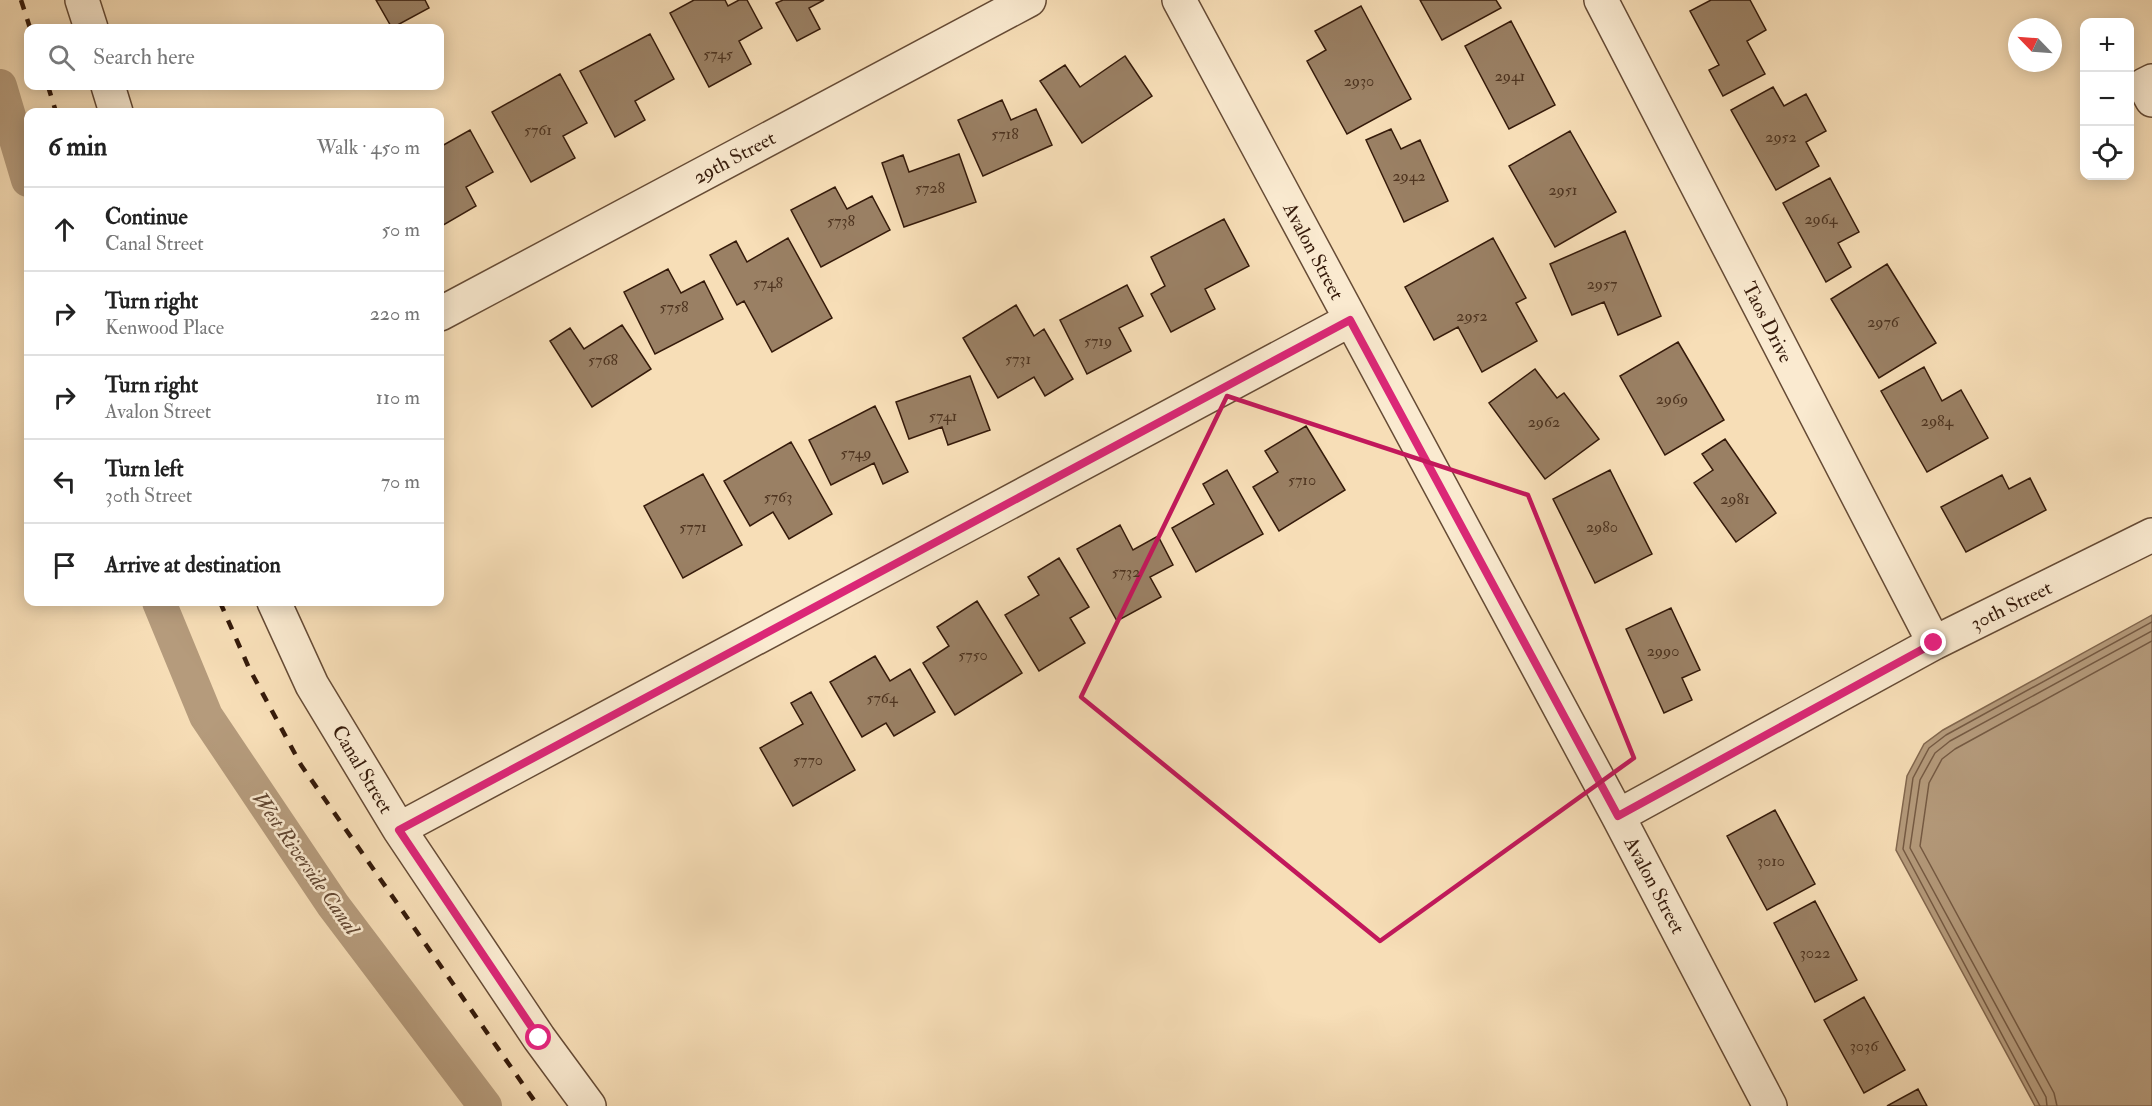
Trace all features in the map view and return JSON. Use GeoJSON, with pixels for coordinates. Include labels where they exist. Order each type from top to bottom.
{"type":"FeatureCollection","features":[{"type":"Feature","properties":{"kind":"street"},"geometry":{"type":"LineString","coordinates":[[82,0],[90,24]]}},
{"type":"Feature","properties":{"kind":"street","name":"29th Street"},"geometry":{"type":"LineString","coordinates":[[444,312],[1029,0]]}},
{"type":"Feature","properties":{"kind":"street","name":"Avalon Street"},"geometry":{"type":"LineString","coordinates":[[1179,0],[1618,816],[1770,1106]]}},
{"type":"Feature","properties":{"kind":"street","name":"Taos Drive"},"geometry":{"type":"LineString","coordinates":[[1601,0],[1934,643]]}},
{"type":"Feature","properties":{"kind":"street"},"geometry":{"type":"LineString","coordinates":[[2152,81],[2144,85],[2152,100]]}},
{"type":"Feature","properties":{"kind":"street"},"geometry":{"type":"LineString","coordinates":[[109,90],[116,108]]}},
{"type":"Feature","properties":{"kind":"street"},"geometry":{"type":"LineString","coordinates":[[399,830],[1350,320]]}},
{"type":"Feature","properties":{"kind":"street","name":"30th Street"},"geometry":{"type":"LineString","coordinates":[[1618,816],[1934,643],[2152,535]]}},
{"type":"Feature","properties":{"kind":"street","name":"Canal Street"},"geometry":{"type":"LineString","coordinates":[[276,606],[312,685],[399,830],[539,1038],[589,1106]]}},
{"type":"Feature","properties":{"kind":"highlighted area"},"geometry":{"type":"Polygon","coordinates":[[[1227,396],[1528,495],[1634,758],[1380,941],[1081,697],[1227,396]]]}},
{"type":"Feature","properties":{"kind":"water"},"geometry":{"type":"Polygon","coordinates":[[[2152,615],[2152,1106],[2035,1106],[1896,850],[1907,776],[1924,744],[1943,730],[2152,615]]]}},
{"type":"Feature","properties":{"kind":"building"},"geometry":{"type":"Polygon","coordinates":[[[376,0],[425,0],[429,8],[399,24],[390,24],[376,0]]]}},
{"type":"Feature","properties":{"kind":"building"},"geometry":{"type":"Polygon","coordinates":[[[694,0],[725,0],[728,6],[739,0],[747,0],[762,28],[739,41],[751,64],[709,87],[670,13],[694,0]]]}},
{"type":"Feature","properties":{"kind":"building"},"geometry":{"type":"Polygon","coordinates":[[[783,0],[824,0],[809,8],[820,29],[797,41],[776,3],[783,0]]]}},
{"type":"Feature","properties":{"kind":"building"},"geometry":{"type":"Polygon","coordinates":[[[1420,0],[1496,0],[1501,8],[1442,40],[1420,0]]]}},
{"type":"Feature","properties":{"kind":"building"},"geometry":{"type":"Polygon","coordinates":[[[1711,0],[1750,0],[1766,30],[1747,41],[1765,74],[1723,96],[1709,70],[1719,65],[1690,11],[1711,0]]]}},
{"type":"Feature","properties":{"kind":"building"},"geometry":{"type":"Polygon","coordinates":[[[1361,6],[1411,99],[1347,134],[1307,61],[1326,50],[1315,31],[1361,6]]]}},
{"type":"Feature","properties":{"kind":"building"},"geometry":{"type":"Polygon","coordinates":[[[1511,21],[1555,105],[1509,129],[1465,46],[1511,21]]]}},
{"type":"Feature","properties":{"kind":"building"},"geometry":{"type":"Polygon","coordinates":[[[650,34],[674,79],[635,101],[645,120],[615,137],[580,71],[650,34]]]}},
{"type":"Feature","properties":{"kind":"building"},"geometry":{"type":"Polygon","coordinates":[[[1125,56],[1152,96],[1082,143],[1040,81],[1065,65],[1080,87],[1125,56]]]}},
{"type":"Feature","properties":{"kind":"building"},"geometry":{"type":"Polygon","coordinates":[[[560,74],[587,123],[563,136],[575,158],[531,182],[492,112],[560,74]]]}},
{"type":"Feature","properties":{"kind":"building"},"geometry":{"type":"Polygon","coordinates":[[[1773,87],[1784,106],[1806,94],[1826,131],[1806,142],[1819,166],[1776,190],[1731,110],[1773,87]]]}},
{"type":"Feature","properties":{"kind":"building"},"geometry":{"type":"Polygon","coordinates":[[[1002,100],[1011,120],[1036,109],[1052,145],[983,176],[958,120],[1002,100]]]}},
{"type":"Feature","properties":{"kind":"building"},"geometry":{"type":"Polygon","coordinates":[[[1391,129],[1401,149],[1420,140],[1448,201],[1404,222],[1366,140],[1391,129]]]}},
{"type":"Feature","properties":{"kind":"building"},"geometry":{"type":"Polygon","coordinates":[[[470,130],[493,172],[466,187],[476,206],[444,225],[444,145],[470,130]]]}},
{"type":"Feature","properties":{"kind":"building"},"geometry":{"type":"Polygon","coordinates":[[[1570,131],[1616,212],[1555,247],[1509,166],[1570,131]]]}},
{"type":"Feature","properties":{"kind":"building"},"geometry":{"type":"Polygon","coordinates":[[[959,154],[976,202],[904,227],[882,163],[903,155],[909,172],[959,154]]]}},
{"type":"Feature","properties":{"kind":"building"},"geometry":{"type":"Polygon","coordinates":[[[1830,178],[1859,232],[1838,243],[1851,267],[1826,282],[1783,203],[1830,178]]]}},
{"type":"Feature","properties":{"kind":"building"},"geometry":{"type":"Polygon","coordinates":[[[835,187],[847,209],[872,196],[890,230],[821,267],[791,210],[835,187]]]}},
{"type":"Feature","properties":{"kind":"building"},"geometry":{"type":"Polygon","coordinates":[[[1224,219],[1249,266],[1205,289],[1215,309],[1171,332],[1151,294],[1165,286],[1151,257],[1224,219]]]}},
{"type":"Feature","properties":{"kind":"building"},"geometry":{"type":"Polygon","coordinates":[[[1625,231],[1661,316],[1618,335],[1604,302],[1572,315],[1550,264],[1625,231]]]}},
{"type":"Feature","properties":{"kind":"building"},"geometry":{"type":"Polygon","coordinates":[[[788,238],[832,318],[772,352],[744,301],[737,305],[710,255],[736,241],[747,262],[788,238]]]}},
{"type":"Feature","properties":{"kind":"building"},"geometry":{"type":"Polygon","coordinates":[[[1493,238],[1526,298],[1516,303],[1537,341],[1482,372],[1458,327],[1434,340],[1405,287],[1493,238]]]}},
{"type":"Feature","properties":{"kind":"building"},"geometry":{"type":"Polygon","coordinates":[[[1887,264],[1936,343],[1879,378],[1831,299],[1887,264]]]}},
{"type":"Feature","properties":{"kind":"building"},"geometry":{"type":"Polygon","coordinates":[[[668,269],[681,293],[704,281],[723,319],[655,354],[624,292],[668,269]]]}},
{"type":"Feature","properties":{"kind":"building"},"geometry":{"type":"Polygon","coordinates":[[[1127,285],[1143,316],[1119,328],[1131,351],[1087,374],[1060,320],[1127,285]]]}},
{"type":"Feature","properties":{"kind":"building"},"geometry":{"type":"Polygon","coordinates":[[[1016,305],[1034,336],[1044,329],[1073,379],[1045,396],[1034,377],[998,398],[963,338],[1016,305]]]}},
{"type":"Feature","properties":{"kind":"building"},"geometry":{"type":"Polygon","coordinates":[[[622,325],[651,369],[592,407],[550,341],[570,328],[584,349],[622,325]]]}},
{"type":"Feature","properties":{"kind":"building"},"geometry":{"type":"Polygon","coordinates":[[[1678,342],[1724,420],[1665,455],[1620,376],[1678,342]]]}},
{"type":"Feature","properties":{"kind":"building"},"geometry":{"type":"Polygon","coordinates":[[[1924,367],[1942,401],[1961,390],[1988,438],[1927,472],[1881,391],[1924,367]]]}},
{"type":"Feature","properties":{"kind":"building"},"geometry":{"type":"Polygon","coordinates":[[[1535,369],[1557,398],[1564,393],[1599,439],[1545,479],[1489,403],[1535,369]]]}},
{"type":"Feature","properties":{"kind":"building"},"geometry":{"type":"Polygon","coordinates":[[[970,376],[990,430],[948,445],[942,427],[909,439],[896,402],[970,376]]]}},
{"type":"Feature","properties":{"kind":"building"},"geometry":{"type":"Polygon","coordinates":[[[875,406],[908,472],[883,484],[874,463],[831,485],[809,440],[875,406]]]}},
{"type":"Feature","properties":{"kind":"building"},"geometry":{"type":"Polygon","coordinates":[[[1306,426],[1345,490],[1279,531],[1253,487],[1278,472],[1265,451],[1306,426]]]}},
{"type":"Feature","properties":{"kind":"building"},"geometry":{"type":"Polygon","coordinates":[[[1725,439],[1776,513],[1736,542],[1694,483],[1713,470],[1702,454],[1725,439]]]}},
{"type":"Feature","properties":{"kind":"building"},"geometry":{"type":"Polygon","coordinates":[[[791,442],[832,514],[789,539],[773,512],[750,526],[724,481],[791,442]]]}},
{"type":"Feature","properties":{"kind":"building"},"geometry":{"type":"Polygon","coordinates":[[[1227,470],[1263,534],[1196,572],[1172,528],[1214,504],[1203,484],[1227,470]]]}},
{"type":"Feature","properties":{"kind":"building"},"geometry":{"type":"Polygon","coordinates":[[[1610,470],[1652,554],[1595,583],[1553,499],[1610,470]]]}},
{"type":"Feature","properties":{"kind":"building"},"geometry":{"type":"Polygon","coordinates":[[[703,474],[742,545],[683,578],[644,506],[703,474]]]}},
{"type":"Feature","properties":{"kind":"building"},"geometry":{"type":"Polygon","coordinates":[[[2002,475],[2009,489],[2030,478],[2046,510],[1966,552],[1941,507],[2002,475]]]}},
{"type":"Feature","properties":{"kind":"building"},"geometry":{"type":"Polygon","coordinates":[[[1120,525],[1133,550],[1158,536],[1173,565],[1150,577],[1161,597],[1117,621],[1077,549],[1120,525]]]}},
{"type":"Feature","properties":{"kind":"building"},"geometry":{"type":"Polygon","coordinates":[[[1059,558],[1089,607],[1070,618],[1085,643],[1039,671],[1005,615],[1039,595],[1028,577],[1059,558]]]}},
{"type":"Feature","properties":{"kind":"building"},"geometry":{"type":"Polygon","coordinates":[[[977,601],[1022,673],[955,715],[923,663],[949,646],[937,627],[977,601]]]}},
{"type":"Feature","properties":{"kind":"building"},"geometry":{"type":"Polygon","coordinates":[[[1671,608],[1700,670],[1682,678],[1692,700],[1664,713],[1626,629],[1671,608]]]}},
{"type":"Feature","properties":{"kind":"building"},"geometry":{"type":"Polygon","coordinates":[[[875,656],[890,681],[910,669],[935,712],[894,736],[886,723],[862,737],[830,682],[875,656]]]}},
{"type":"Feature","properties":{"kind":"building"},"geometry":{"type":"Polygon","coordinates":[[[811,692],[855,770],[793,806],[760,748],[803,724],[791,703],[811,692]]]}},
{"type":"Feature","properties":{"kind":"building"},"geometry":{"type":"Polygon","coordinates":[[[1775,810],[1815,884],[1767,910],[1727,836],[1775,810]]]}},
{"type":"Feature","properties":{"kind":"building"},"geometry":{"type":"Polygon","coordinates":[[[1815,901],[1857,980],[1815,1002],[1774,923],[1815,901]]]}},
{"type":"Feature","properties":{"kind":"building"},"geometry":{"type":"Polygon","coordinates":[[[1864,997],[1905,1070],[1864,1093],[1824,1020],[1864,997]]]}},
{"type":"Feature","properties":{"kind":"building"},"geometry":{"type":"Polygon","coordinates":[[[1918,1089],[1927,1106],[1887,1106],[1918,1089]]]}},
{"type":"Feature","properties":{"kind":"waterway","name":"West Riverside Canal"},"geometry":{"type":"LineString","coordinates":[[0,86],[24,167]]}},
{"type":"Feature","properties":{"kind":"waterway","name":"West Riverside Canal"},"geometry":{"type":"LineString","coordinates":[[161,606],[206,716],[333,905],[485,1106]]}},
{"type":"Feature","properties":{"kind":"railway"},"geometry":{"type":"LineString","coordinates":[[21,0],[29,24]]}},
{"type":"Feature","properties":{"kind":"railway"},"geometry":{"type":"LineString","coordinates":[[49,90],[55,108]]}},
{"type":"Feature","properties":{"kind":"railway"},"geometry":{"type":"LineString","coordinates":[[222,606],[249,668],[301,765],[538,1106]]}},
{"type":"Feature","properties":{"kind":"route"},"geometry":{"type":"LineString","coordinates":[[539,1038],[399,830],[1350,320],[1618,816],[1934,643]]}}]}
